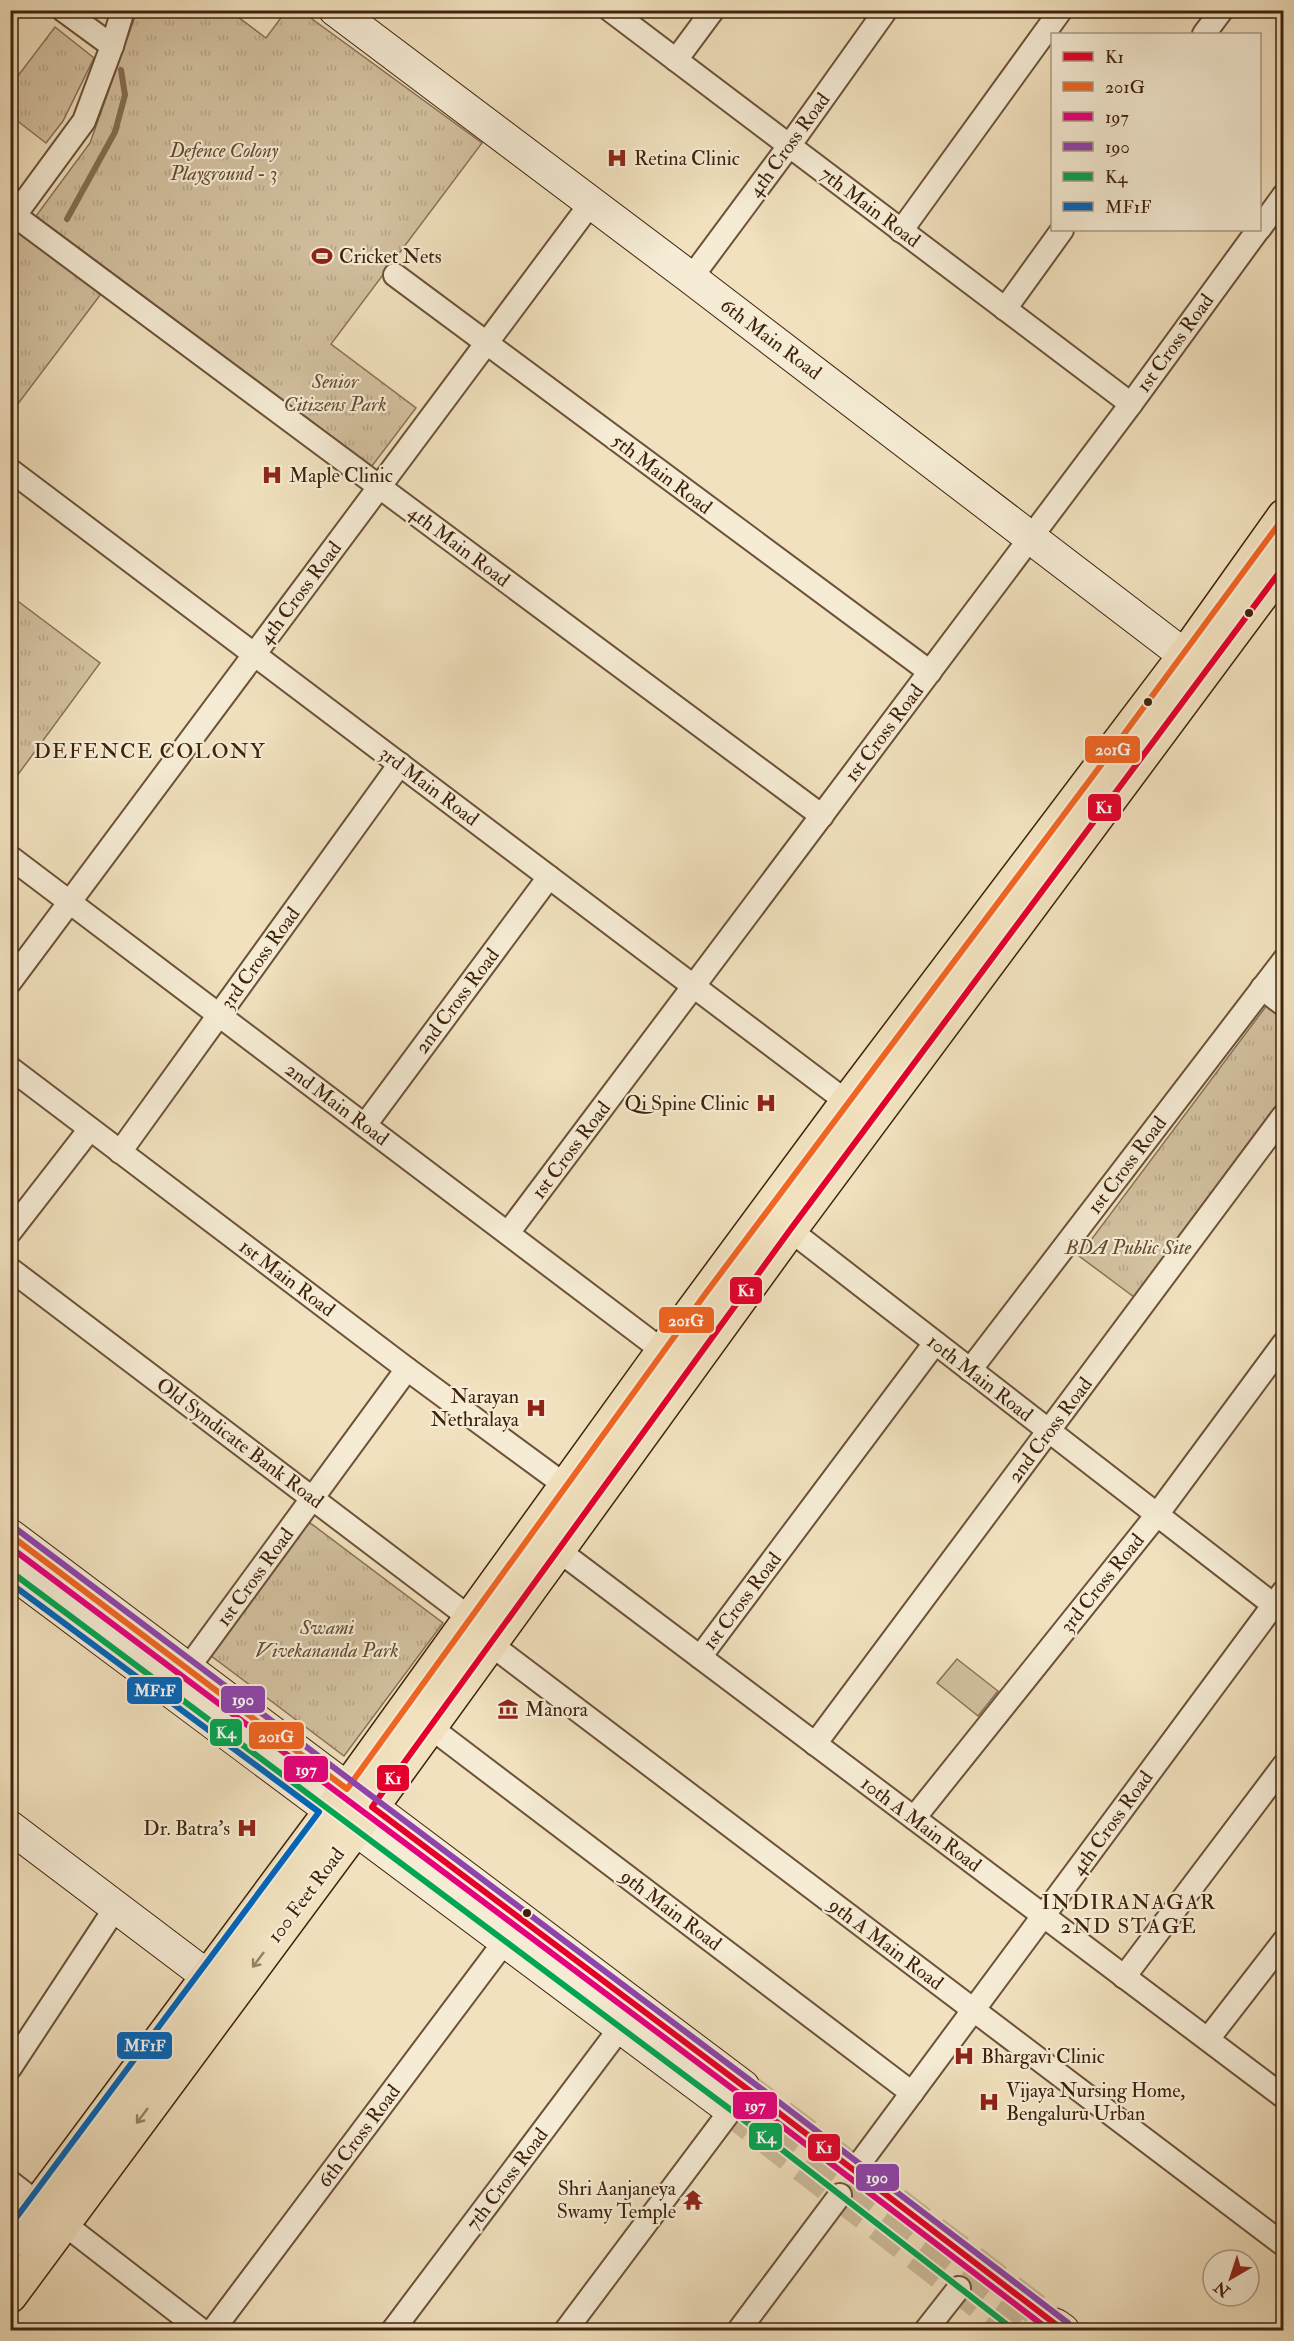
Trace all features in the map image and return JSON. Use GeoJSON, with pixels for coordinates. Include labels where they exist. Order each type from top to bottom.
{"type":"FeatureCollection","features":[{"type":"Feature","properties":{"kind":"main road","name":"6th Main Road"},"geometry":{"type":"LineString","coordinates":[[335,10],[691,278],[1195,663]]}},
{"type":"Feature","properties":{"kind":"main road","name":"100 Feet Road"},"geometry":{"type":"LineString","coordinates":[[10,2242],[51,2213],[352,1809],[480,1630],[558,1550],[1195,663],[1284,516]]}},
{"type":"Feature","properties":{"kind":"main road","name":"100 Feet Road"},"geometry":{"type":"LineString","coordinates":[[10,2296],[51,2213],[207,1976],[352,1809],[430,1727],[480,1630],[566,1486],[663,1351],[847,1102],[1195,663],[1284,565]]}},
{"type":"Feature","properties":{"kind":"main road"},"geometry":{"type":"LineString","coordinates":[[10,1535],[188,1668],[505,1941],[621,2027],[737,2098]]}},
{"type":"Feature","properties":{"kind":"main road"},"geometry":{"type":"LineString","coordinates":[[10,1571],[352,1809],[737,2098]]}},
{"type":"Feature","properties":{"kind":"main road"},"geometry":{"type":"LineString","coordinates":[[10,1827],[207,1976]]}},
{"type":"Feature","properties":{"kind":"street"},"geometry":{"type":"LineString","coordinates":[[63,10],[112,46]]}},
{"type":"Feature","properties":{"kind":"street"},"geometry":{"type":"LineString","coordinates":[[13,214],[84,121],[123,10]]}},
{"type":"Feature","properties":{"kind":"street","name":"7th Main Road"},"geometry":{"type":"LineString","coordinates":[[610,10],[1131,404]]}},
{"type":"Feature","properties":{"kind":"street"},"geometry":{"type":"LineString","coordinates":[[676,60],[713,10]]}},
{"type":"Feature","properties":{"kind":"street","name":"4th Cross Road"},"geometry":{"type":"LineString","coordinates":[[691,278],[886,10]]}},
{"type":"Feature","properties":{"kind":"street"},"geometry":{"type":"LineString","coordinates":[[902,231],[1061,10]]}},
{"type":"Feature","properties":{"kind":"street"},"geometry":{"type":"LineString","coordinates":[[1205,33],[1222,10]]}},
{"type":"Feature","properties":{"kind":"street","name":"1st Cross Road"},"geometry":{"type":"LineString","coordinates":[[1261,226],[1284,195]]}},
{"type":"Feature","properties":{"kind":"street","name":"4th Cross Road"},"geometry":{"type":"LineString","coordinates":[[10,982],[591,203]]}},
{"type":"Feature","properties":{"kind":"street","name":"4th Main Road"},"geometry":{"type":"LineString","coordinates":[[13,214],[822,816]]}},
{"type":"Feature","properties":{"kind":"street"},"geometry":{"type":"LineString","coordinates":[[1005,309],[1061,231]]}},
{"type":"Feature","properties":{"kind":"street","name":"1st Cross Road"},"geometry":{"type":"LineString","coordinates":[[508,1233],[1131,404],[1258,231]]}},
{"type":"Feature","properties":{"kind":"street","name":"5th Main Road"},"geometry":{"type":"LineString","coordinates":[[395,275],[930,672]]}},
{"type":"Feature","properties":{"kind":"street","name":"3rd Main Road"},"geometry":{"type":"LineString","coordinates":[[10,470],[847,1102]]}},
{"type":"Feature","properties":{"kind":"street","name":"3rd Cross Road"},"geometry":{"type":"LineString","coordinates":[[120,1152],[400,764]]}},
{"type":"Feature","properties":{"kind":"street","name":"2nd Main Road"},"geometry":{"type":"LineString","coordinates":[[10,857],[663,1351]]}},
{"type":"Feature","properties":{"kind":"street","name":"2nd Cross Road"},"geometry":{"type":"LineString","coordinates":[[365,1125],[549,877]]}},
{"type":"Feature","properties":{"kind":"street","name":"1st Cross Road"},"geometry":{"type":"LineString","coordinates":[[970,1370],[1284,960]]}},
{"type":"Feature","properties":{"kind":"street"},"geometry":{"type":"LineString","coordinates":[[1262,988],[1284,1005]]}},
{"type":"Feature","properties":{"kind":"street","name":"1st Main Road"},"geometry":{"type":"LineString","coordinates":[[10,1068],[407,1369],[566,1486]]}},
{"type":"Feature","properties":{"kind":"street","name":"2nd Cross Road"},"geometry":{"type":"LineString","coordinates":[[815,1744],[1284,1115]]}},
{"type":"Feature","properties":{"kind":"street"},"geometry":{"type":"LineString","coordinates":[[10,1232],[90,1129]]}},
{"type":"Feature","properties":{"kind":"street","name":"10th Main Road"},"geometry":{"type":"LineString","coordinates":[[790,1230],[1156,1516],[1280,1603]]}},
{"type":"Feature","properties":{"kind":"street","name":"Old Syndicate Bank Road"},"geometry":{"type":"LineString","coordinates":[[10,1269],[313,1498],[480,1630]]}},
{"type":"Feature","properties":{"kind":"street","name":"3rd Cross Road"},"geometry":{"type":"LineString","coordinates":[[914,1818],[1156,1516],[1284,1342]]}},
{"type":"Feature","properties":{"kind":"street","name":"1st Cross Road"},"geometry":{"type":"LineString","coordinates":[[700,1658],[935,1343]]}},
{"type":"Feature","properties":{"kind":"street","name":"1st Cross Road"},"geometry":{"type":"LineString","coordinates":[[188,1668],[407,1369]]}},
{"type":"Feature","properties":{"kind":"street","name":"10th A Main Road"},"geometry":{"type":"LineString","coordinates":[[558,1550],[1284,2097]]}},
{"type":"Feature","properties":{"kind":"street","name":"4th Cross Road"},"geometry":{"type":"LineString","coordinates":[[854,2171],[1043,1916],[1280,1603]]}},
{"type":"Feature","properties":{"kind":"street","name":"9th A Main Road"},"geometry":{"type":"LineString","coordinates":[[480,1630],[974,2010],[1284,2244]]}},
{"type":"Feature","properties":{"kind":"street","name":"9th Main Road"},"geometry":{"type":"LineString","coordinates":[[430,1727],[912,2093]]}},
{"type":"Feature","properties":{"kind":"street"},"geometry":{"type":"LineString","coordinates":[[1124,1977],[1284,1765]]}},
{"type":"Feature","properties":{"kind":"street"},"geometry":{"type":"LineString","coordinates":[[10,2068],[116,1907]]}},
{"type":"Feature","properties":{"kind":"street","name":"6th Cross Road"},"geometry":{"type":"LineString","coordinates":[[213,2331],[505,1941]]}},
{"type":"Feature","properties":{"kind":"street"},"geometry":{"type":"LineString","coordinates":[[1208,2039],[1284,1941]]}},
{"type":"Feature","properties":{"kind":"street","name":"7th Cross Road"},"geometry":{"type":"LineString","coordinates":[[393,2331],[621,2027]]}},
{"type":"Feature","properties":{"kind":"street"},"geometry":{"type":"LineString","coordinates":[[566,2331],[737,2098]]}},
{"type":"Feature","properties":{"kind":"street"},"geometry":{"type":"LineString","coordinates":[[10,2182],[201,2331]]}},
{"type":"Feature","properties":{"kind":"street"},"geometry":{"type":"LineString","coordinates":[[739,2331],[840,2195]]}},
{"type":"Feature","properties":{"kind":"street"},"geometry":{"type":"LineString","coordinates":[[926,2331],[959,2288]]}},
{"type":"Feature","properties":{"kind":"green space","name":"Defence Colony Playground - 3"},"geometry":{"type":"Polygon","coordinates":[[[137,11],[230,11],[266,38],[286,11],[301,11],[482,143],[331,344],[416,408],[372,466],[36,216],[90,143],[137,11]]]}},
{"type":"Feature","properties":{"kind":"green space"},"geometry":{"type":"Polygon","coordinates":[[[55,27],[94,58],[63,121],[46,143],[11,116],[11,111],[18,102],[11,96],[11,85],[55,27]]]}},
{"type":"Feature","properties":{"kind":"green space"},"geometry":{"type":"Polygon","coordinates":[[[11,227],[101,294],[11,413],[11,227]]]}},
{"type":"Feature","properties":{"kind":"green space"},"geometry":{"type":"Polygon","coordinates":[[[11,596],[100,663],[11,784],[11,596]]]}},
{"type":"Feature","properties":{"kind":"green space","name":"BDA Public Site"},"geometry":{"type":"Polygon","coordinates":[[[1267,1005],[1283,1018],[1283,1097],[1134,1297],[1079,1256],[1267,1005]]]}},
{"type":"Feature","properties":{"kind":"green space","name":"Swami Vivekananda Park"},"geometry":{"type":"Polygon","coordinates":[[[309,1522],[443,1623],[344,1756],[210,1655],[309,1522]]]}},
{"type":"Feature","properties":{"kind":"green space"},"geometry":{"type":"Polygon","coordinates":[[[957,1659],[998,1691],[978,1716],[937,1683],[957,1659]]]}},
{"type":"Feature","properties":{"kind":"waterway"},"geometry":{"type":"LineString","coordinates":[[67,219],[115,132],[125,95],[121,70]]}},
{"type":"Feature","properties":{"kind":"tunnel"},"geometry":{"type":"LineString","coordinates":[[743,2086],[1056,2325]]}},
{"type":"Feature","properties":{"kind":"tunnel"},"geometry":{"type":"LineString","coordinates":[[727,2107],[1014,2330]]}},
{"type":"Feature","properties":{"kind":"transit line","name":"201G"},"geometry":{"type":"LineString","coordinates":[[10,1535],[347,1789],[703,1297],[1284,517]]}},
{"type":"Feature","properties":{"kind":"transit line","name":"K1"},"geometry":{"type":"LineString","coordinates":[[1063,2330],[372,1807],[790,1230],[1284,566]]}},
{"type":"Feature","properties":{"kind":"transit line","name":"190"},"geometry":{"type":"LineString","coordinates":[[15,1528],[763,2090],[1068,2323]]}},
{"type":"Feature","properties":{"kind":"transit line","name":"197"},"geometry":{"type":"LineString","coordinates":[[10,1547],[753,2104],[1049,2330]]}},
{"type":"Feature","properties":{"kind":"transit line","name":"K4"},"geometry":{"type":"LineString","coordinates":[[10,1571],[731,2110],[1014,2330]]}},
{"type":"Feature","properties":{"kind":"transit line","name":"MF1F"},"geometry":{"type":"LineString","coordinates":[[10,1583],[319,1812],[10,2226]]}},
{"type":"Feature","properties":{"kind":"place","name":"Retina Clinic"},"geometry":{"type":"Point","coordinates":[617,158]}},
{"type":"Feature","properties":{"kind":"place","name":"Cricket Nets"},"geometry":{"type":"Point","coordinates":[322,256]}},
{"type":"Feature","properties":{"kind":"place","name":"Maple Clinic"},"geometry":{"type":"Point","coordinates":[272,475]}},
{"type":"Feature","properties":{"kind":"place","name":"Qi Spine Clinic"},"geometry":{"type":"Point","coordinates":[766,1103]}},
{"type":"Feature","properties":{"kind":"place","name":"Narayan Nethralaya"},"geometry":{"type":"Point","coordinates":[536,1408]}},
{"type":"Feature","properties":{"kind":"place","name":"Manora"},"geometry":{"type":"Point","coordinates":[508,1709]}},
{"type":"Feature","properties":{"kind":"place","name":"Dr. Batra's"},"geometry":{"type":"Point","coordinates":[247,1828]}},
{"type":"Feature","properties":{"kind":"place","name":"Bhargavi Clinic"},"geometry":{"type":"Point","coordinates":[964,2056]}},
{"type":"Feature","properties":{"kind":"place","name":"Vijaya Nursing Home, Bengaluru Urban"},"geometry":{"type":"Point","coordinates":[989,2102]}},
{"type":"Feature","properties":{"kind":"place","name":"Shri Aanjaneya Swamy Temple"},"geometry":{"type":"Point","coordinates":[693,2200]}},
{"type":"Feature","properties":{"kind":"district","name":"DEFENCE COLONY"},"geometry":{"type":"Point","coordinates":[150,751]}},
{"type":"Feature","properties":{"kind":"district","name":"INDIRANAGAR 2ND STAGE"},"geometry":{"type":"Point","coordinates":[1129,1914]}},
{"type":"Feature","properties":{"kind":"park label","name":"Senior Citizens Park"},"geometry":{"type":"Point","coordinates":[335,392]}}]}
